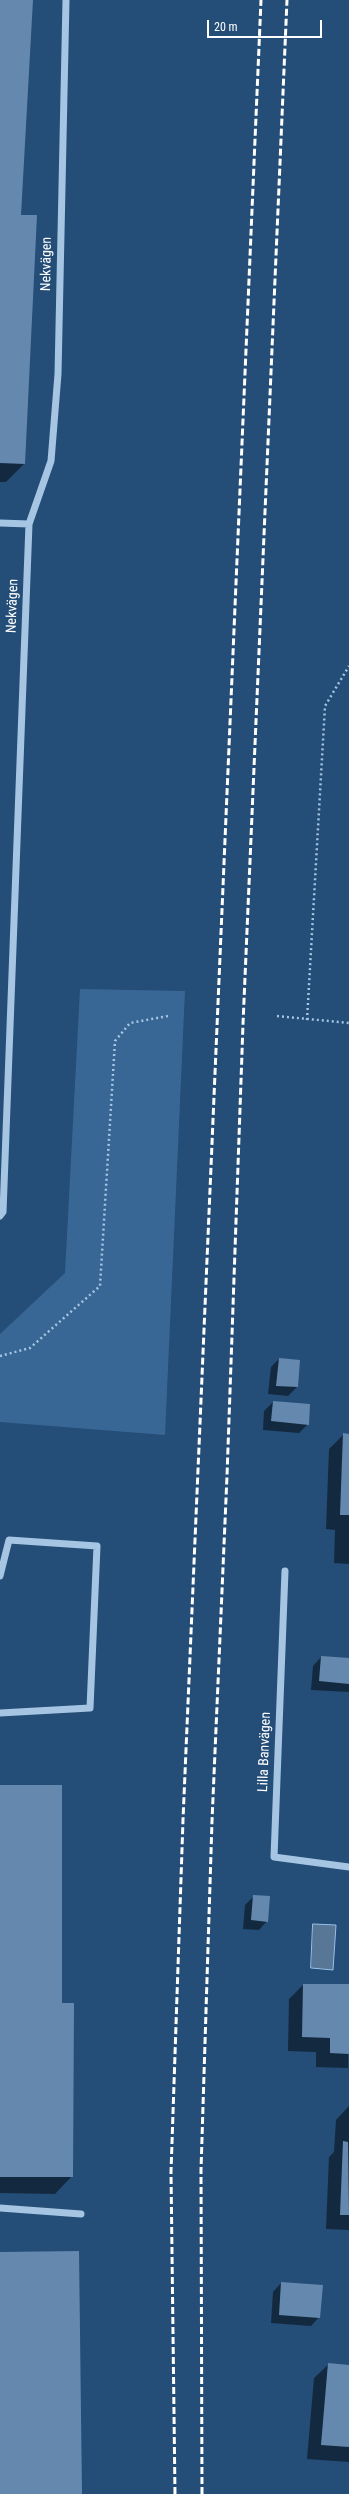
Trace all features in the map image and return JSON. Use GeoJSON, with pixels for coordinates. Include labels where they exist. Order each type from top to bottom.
{"type":"FeatureCollection","features":[{"type":"Feature","properties":{"kind":"street","name":"Nekvägen"},"geometry":{"type":"LineString","coordinates":[[0,1216],[3,1212],[29,524],[51,461],[58,374],[66,0]]}},
{"type":"Feature","properties":{"kind":"street"},"geometry":{"type":"LineString","coordinates":[[0,523],[29,524]]}},
{"type":"Feature","properties":{"kind":"street"},"geometry":{"type":"LineString","coordinates":[[0,1576],[9,1540],[97,1546],[90,1708],[0,1713]]}},
{"type":"Feature","properties":{"kind":"street","name":"Lilla Banvägen"},"geometry":{"type":"LineString","coordinates":[[285,1572],[274,1857],[349,1867]]}},
{"type":"Feature","properties":{"kind":"street"},"geometry":{"type":"LineString","coordinates":[[0,2208],[81,2214]]}},
{"type":"Feature","properties":{"kind":"path"},"geometry":{"type":"LineString","coordinates":[[307,1020],[325,706],[349,666]]}},
{"type":"Feature","properties":{"kind":"path"},"geometry":{"type":"LineString","coordinates":[[0,1356],[30,1348],[100,1286],[115,1041],[130,1023],[168,1016]]}},
{"type":"Feature","properties":{"kind":"path"},"geometry":{"type":"LineString","coordinates":[[277,1016],[349,1023]]}},
{"type":"Feature","properties":{"kind":"shaded area"},"geometry":{"type":"Polygon","coordinates":[[[80,989],[185,991],[165,1435],[0,1422],[0,1334],[65,1273],[80,989]]]}},
{"type":"Feature","properties":{"kind":"shaded area"},"geometry":{"type":"Polygon","coordinates":[[[313,1924],[336,1925],[333,1970],[311,1968],[313,1924]]]}},
{"type":"Feature","properties":{"kind":"building"},"geometry":{"type":"Polygon","coordinates":[[[0,0],[33,0],[21,215],[37,215],[25,464],[0,463],[0,0]]]}},
{"type":"Feature","properties":{"kind":"building"},"geometry":{"type":"Polygon","coordinates":[[[279,1358],[300,1360],[298,1387],[276,1386],[279,1358]]]}},
{"type":"Feature","properties":{"kind":"building"},"geometry":{"type":"Polygon","coordinates":[[[273,1401],[310,1404],[309,1425],[271,1421],[273,1401]]]}},
{"type":"Feature","properties":{"kind":"building"},"geometry":{"type":"Polygon","coordinates":[[[343,1433],[349,1434],[349,1515],[340,1515],[343,1433]]]}},
{"type":"Feature","properties":{"kind":"building"},"geometry":{"type":"Polygon","coordinates":[[[321,1656],[349,1658],[349,1684],[319,1681],[321,1656]]]}},
{"type":"Feature","properties":{"kind":"building"},"geometry":{"type":"Polygon","coordinates":[[[0,1785],[62,1785],[62,2003],[74,2003],[73,2177],[0,2177],[0,1785]]]}},
{"type":"Feature","properties":{"kind":"building"},"geometry":{"type":"Polygon","coordinates":[[[253,1895],[270,1896],[268,1922],[251,1920],[253,1895]]]}},
{"type":"Feature","properties":{"kind":"building"},"geometry":{"type":"Polygon","coordinates":[[[303,1984],[349,1984],[349,2054],[330,2053],[330,2038],[302,2037],[303,1984]]]}},
{"type":"Feature","properties":{"kind":"building"},"geometry":{"type":"Polygon","coordinates":[[[348,2138],[349,2215],[340,2215],[343,2141],[348,2142],[348,2138]]]}},
{"type":"Feature","properties":{"kind":"building"},"geometry":{"type":"Polygon","coordinates":[[[79,2251],[82,2494],[0,2494],[0,2252],[79,2251]]]}},
{"type":"Feature","properties":{"kind":"building"},"geometry":{"type":"Polygon","coordinates":[[[281,2282],[323,2285],[320,2318],[279,2315],[281,2282]]]}},
{"type":"Feature","properties":{"kind":"building"},"geometry":{"type":"Polygon","coordinates":[[[328,2363],[349,2365],[349,2447],[321,2445],[328,2363]]]}},
{"type":"Feature","properties":{"kind":"railway"},"geometry":{"type":"LineString","coordinates":[[175,2494],[171,2172],[183,1820],[261,0]]}},
{"type":"Feature","properties":{"kind":"railway"},"geometry":{"type":"LineString","coordinates":[[202,2494],[201,2170],[212,1821],[227,1476],[243,1024],[287,0]]}}]}
